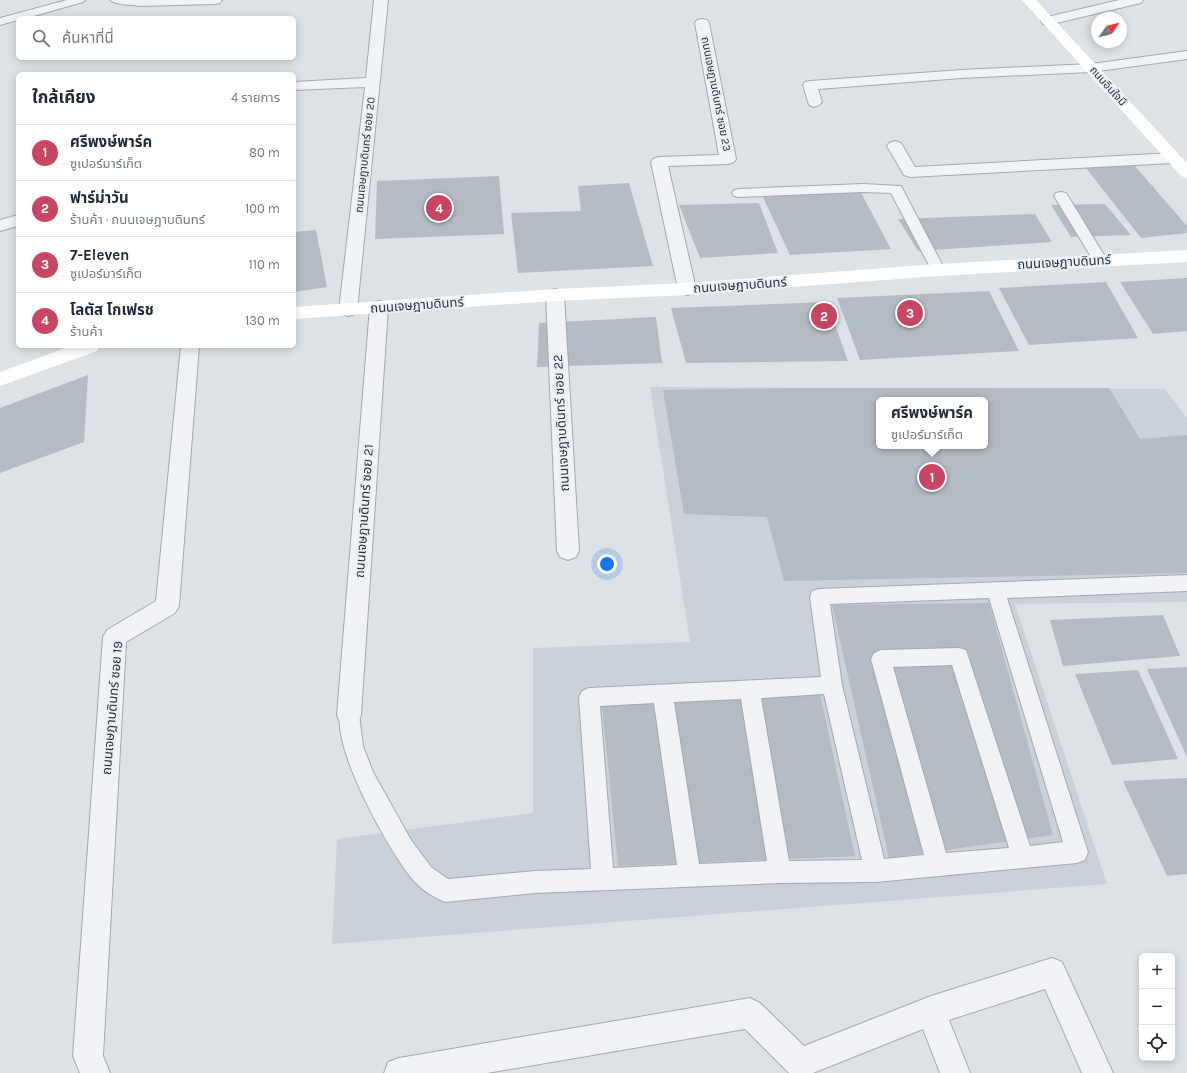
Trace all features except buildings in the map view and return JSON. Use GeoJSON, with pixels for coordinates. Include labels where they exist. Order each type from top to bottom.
{"type":"FeatureCollection","features":[{"type":"Feature","properties":{"kind":"street"},"geometry":{"type":"LineString","coordinates":[[139,2],[215,0]]}},
{"type":"Feature","properties":{"kind":"street","name":"ถนนเจษฎาบดินทร์ ซอย 20"},"geometry":{"type":"LineString","coordinates":[[348,310],[381,0]]}},
{"type":"Feature","properties":{"kind":"street","name":"ถนนอินใจมี"},"geometry":{"type":"LineString","coordinates":[[1029,0],[1187,173]]}},
{"type":"Feature","properties":{"kind":"street"},"geometry":{"type":"LineString","coordinates":[[1048,21],[1136,0]]}},
{"type":"Feature","properties":{"kind":"street","name":"ถนนเจษฎาบดินทร์ ซอย 23"},"geometry":{"type":"LineString","coordinates":[[687,289],[659,162],[728,159],[702,23]]}},
{"type":"Feature","properties":{"kind":"street"},"geometry":{"type":"LineString","coordinates":[[814,102],[810,85],[961,74],[1091,68],[1187,55]]}},
{"type":"Feature","properties":{"kind":"street"},"geometry":{"type":"LineString","coordinates":[[296,86],[373,82]]}},
{"type":"Feature","properties":{"kind":"street"},"geometry":{"type":"LineString","coordinates":[[894,146],[910,172],[1173,158]]}},
{"type":"Feature","properties":{"kind":"street"},"geometry":{"type":"LineString","coordinates":[[0,226],[16,221]]}},
{"type":"Feature","properties":{"kind":"street","name":"ถนนเจษฎาบดินทร์"},"geometry":{"type":"LineString","coordinates":[[296,313],[555,295],[687,289],[938,270],[1187,256]]}},
{"type":"Feature","properties":{"kind":"street","name":"ถนนเจษฎาบดินทร์ ซอย 22"},"geometry":{"type":"LineString","coordinates":[[555,295],[568,551]]}},
{"type":"Feature","properties":{"kind":"street","name":"ถนนเจษฎาบดินทร์ ซอย 21"},"geometry":{"type":"LineString","coordinates":[[350,715],[379,307]]}},
{"type":"Feature","properties":{"kind":"street"},"geometry":{"type":"LineString","coordinates":[[0,378],[84,348]]}},
{"type":"Feature","properties":{"kind":"street","name":"ถนนเจษฎาบดินทร์ ซอย 19"},"geometry":{"type":"LineString","coordinates":[[95,1073],[88,1056],[115,637],[167,606],[190,348]]}},
{"type":"Feature","properties":{"kind":"street"},"geometry":{"type":"LineString","coordinates":[[399,1073],[750,1013],[800,1064],[931,1011],[1052,972],[1098,1073]]}},
{"type":"Feature","properties":{"kind":"street"},"geometry":{"type":"LineString","coordinates":[[931,1011],[954,1073]]}},
{"type":"Feature","properties":{"kind":"lane"},"geometry":{"type":"LineString","coordinates":[[22,16],[80,0]]}},
{"type":"Feature","properties":{"kind":"lane"},"geometry":{"type":"LineString","coordinates":[[116,0],[139,2]]}},
{"type":"Feature","properties":{"kind":"lane"},"geometry":{"type":"LineString","coordinates":[[0,22],[16,18]]}},
{"type":"Feature","properties":{"kind":"lane"},"geometry":{"type":"LineString","coordinates":[[739,193],[863,188],[896,189],[938,270]]}},
{"type":"Feature","properties":{"kind":"lane"},"geometry":{"type":"LineString","coordinates":[[1061,196],[1100,260]]}},
{"type":"Feature","properties":{"kind":"lane"},"geometry":{"type":"LineString","coordinates":[[876,871],[832,685],[820,597],[1187,583]]}},
{"type":"Feature","properties":{"kind":"lane"},"geometry":{"type":"LineString","coordinates":[[350,715],[353,746],[364,776],[403,848],[423,876],[445,891],[535,882],[780,872],[876,871],[1077,852],[996,590]]}},
{"type":"Feature","properties":{"kind":"lane"},"geometry":{"type":"LineString","coordinates":[[938,865],[881,659],[960,656],[1023,857]]}},
{"type":"Feature","properties":{"kind":"lane"},"geometry":{"type":"LineString","coordinates":[[603,880],[589,697],[832,685]]}},
{"type":"Feature","properties":{"kind":"lane"},"geometry":{"type":"LineString","coordinates":[[750,690],[780,872]]}},
{"type":"Feature","properties":{"kind":"lane"},"geometry":{"type":"LineString","coordinates":[[663,694],[690,876]]}},
{"type":"Feature","properties":{"kind":"shaded area"},"geometry":{"type":"Polygon","coordinates":[[[650,387],[1165,389],[1187,418],[1187,602],[1015,604],[1107,884],[332,944],[337,839],[533,813],[533,648],[690,642],[650,387]]]}},
{"type":"Feature","properties":{"kind":"place","name":"โลตัส โกเฟรช"},"geometry":{"type":"Point","coordinates":[439,208]}},
{"type":"Feature","properties":{"kind":"place","name":"7-Eleven"},"geometry":{"type":"Point","coordinates":[910,313]}},
{"type":"Feature","properties":{"kind":"place","name":"ฟาร์ม่าวัน"},"geometry":{"type":"Point","coordinates":[824,316]}},
{"type":"Feature","properties":{"kind":"place","name":"ศรีพงษ์พาร์ค"},"geometry":{"type":"Point","coordinates":[932,477]}}]}
